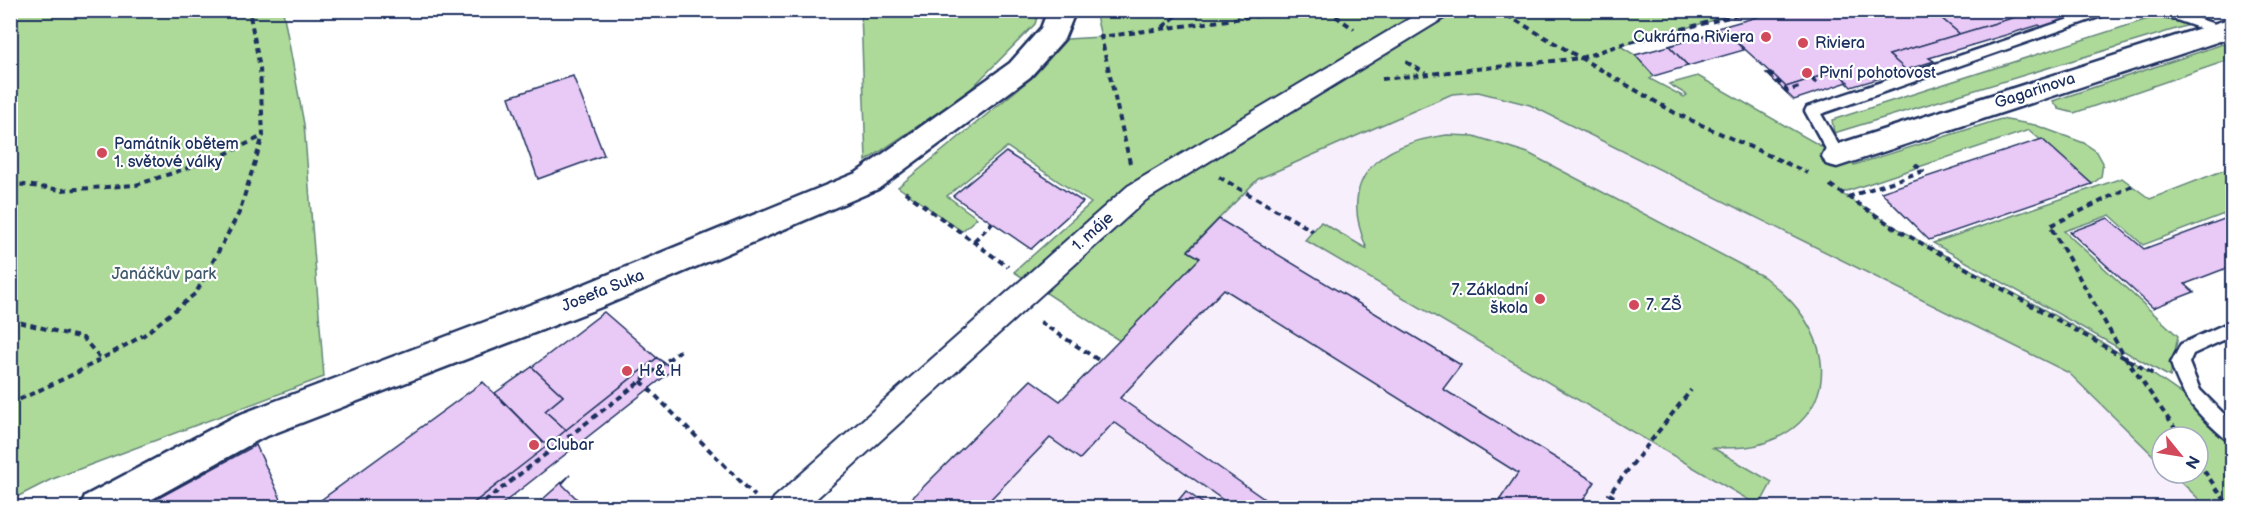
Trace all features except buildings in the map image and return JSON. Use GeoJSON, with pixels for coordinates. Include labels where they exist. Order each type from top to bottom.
{"type":"FeatureCollection","features":[{"type":"Feature","properties":{"kind":"street","name":"Josefa Suka"},"geometry":{"type":"LineString","coordinates":[[99,507],[249,428],[592,296],[867,181],[1020,70],[1053,32],[1062,10]]}},
{"type":"Feature","properties":{"kind":"street","name":"1. máje"},"geometry":{"type":"LineString","coordinates":[[784,507],[1137,193],[1441,10]]}},
{"type":"Feature","properties":{"kind":"street","name":"Gagarinova"},"geometry":{"type":"LineString","coordinates":[[1831,169],[1887,140],[2227,29]]}},
{"type":"Feature","properties":{"kind":"lane"},"geometry":{"type":"LineString","coordinates":[[1831,169],[1812,111],[2112,10]]}},
{"type":"Feature","properties":{"kind":"lane"},"geometry":{"type":"LineString","coordinates":[[2155,10],[2227,29]]}},
{"type":"Feature","properties":{"kind":"lane"},"geometry":{"type":"LineString","coordinates":[[2232,328],[2187,349],[2180,363],[2185,384],[2195,401],[2232,433]]}},
{"type":"Feature","properties":{"kind":"path"},"geometry":{"type":"LineString","coordinates":[[10,404],[144,335],[196,293],[239,213],[263,136],[261,68],[249,10]]}},
{"type":"Feature","properties":{"kind":"path"},"geometry":{"type":"LineString","coordinates":[[1161,29],[1183,10]]}},
{"type":"Feature","properties":{"kind":"path"},"geometry":{"type":"LineString","coordinates":[[1137,193],[1101,37],[1302,10]]}},
{"type":"Feature","properties":{"kind":"path"},"geometry":{"type":"LineString","coordinates":[[1498,10],[1675,113],[1817,177]]}},
{"type":"Feature","properties":{"kind":"path"},"geometry":{"type":"LineString","coordinates":[[1372,80],[1581,58],[1620,45],[1751,11],[1760,17]]}},
{"type":"Feature","properties":{"kind":"path"},"geometry":{"type":"LineString","coordinates":[[1769,73],[1787,91],[1815,82],[1812,78]]}},
{"type":"Feature","properties":{"kind":"path"},"geometry":{"type":"LineString","coordinates":[[10,183],[62,190],[136,185],[215,159],[263,136]]}},
{"type":"Feature","properties":{"kind":"path"},"geometry":{"type":"LineString","coordinates":[[1847,197],[1923,171],[1887,140]]}},
{"type":"Feature","properties":{"kind":"path"},"geometry":{"type":"LineString","coordinates":[[1189,161],[1313,231]]}},
{"type":"Feature","properties":{"kind":"path"},"geometry":{"type":"LineString","coordinates":[[1831,169],[1847,197],[1898,230],[2123,354],[2195,401]]}},
{"type":"Feature","properties":{"kind":"path"},"geometry":{"type":"LineString","coordinates":[[1907,176],[1913,181]]}},
{"type":"Feature","properties":{"kind":"path"},"geometry":{"type":"LineString","coordinates":[[2132,186],[2050,225],[2123,354],[2173,425]]}},
{"type":"Feature","properties":{"kind":"path"},"geometry":{"type":"LineString","coordinates":[[898,187],[1033,286]]}},
{"type":"Feature","properties":{"kind":"path"},"geometry":{"type":"LineString","coordinates":[[974,241],[992,223]]}},
{"type":"Feature","properties":{"kind":"path"},"geometry":{"type":"LineString","coordinates":[[1013,304],[1100,361]]}},
{"type":"Feature","properties":{"kind":"path"},"geometry":{"type":"LineString","coordinates":[[10,320],[83,338],[101,359]]}},
{"type":"Feature","properties":{"kind":"path"},"geometry":{"type":"LineString","coordinates":[[476,507],[681,351]]}},
{"type":"Feature","properties":{"kind":"path"},"geometry":{"type":"LineString","coordinates":[[640,381],[758,499]]}},
{"type":"Feature","properties":{"kind":"path"},"geometry":{"type":"LineString","coordinates":[[1632,507],[1609,494],[1691,390]]}},
{"type":"Feature","properties":{"kind":"path"},"geometry":{"type":"LineString","coordinates":[[2210,479],[2230,507]]}},
{"type":"Feature","properties":{"kind":"shaded area","name":"7. Základní škola"},"geometry":{"type":"Polygon","coordinates":[[[1478,92],[1530,105],[2069,373],[2150,452],[2150,485],[2184,485],[2207,507],[902,508],[1031,380],[1060,401],[1199,259],[1188,251],[1258,179],[1452,94],[1478,92]]]}},
{"type":"Feature","properties":{"kind":"green space","name":"Janáčkův park"},"geometry":{"type":"Polygon","coordinates":[[[11,10],[283,11],[304,124],[324,377],[50,480],[11,500],[11,10]]]}},
{"type":"Feature","properties":{"kind":"green space"},"geometry":{"type":"Polygon","coordinates":[[[861,10],[1039,11],[1035,24],[968,92],[866,161],[861,10]]]}},
{"type":"Feature","properties":{"kind":"green space"},"geometry":{"type":"Polygon","coordinates":[[[1095,11],[1747,11],[1620,46],[1635,55],[1654,76],[1650,79],[1684,97],[1687,95],[1669,84],[1698,76],[1854,165],[2001,119],[2035,125],[2084,143],[2097,152],[2103,163],[2101,177],[2092,184],[2029,130],[1841,193],[1890,224],[2091,336],[2140,366],[2187,398],[2232,433],[2232,507],[2207,507],[2184,485],[2210,485],[2210,425],[2150,425],[2150,452],[2069,373],[1530,105],[1478,92],[1452,94],[1258,179],[1188,250],[1200,258],[1120,341],[1014,272],[1091,203],[1007,147],[947,196],[977,218],[962,231],[898,187],[1034,76],[1067,39],[1101,37],[1095,11]]]}},
{"type":"Feature","properties":{"kind":"green space"},"geometry":{"type":"Polygon","coordinates":[[[2154,17],[2189,25],[1834,133],[1832,120],[2154,17]]]}},
{"type":"Feature","properties":{"kind":"green space"},"geometry":{"type":"Polygon","coordinates":[[[2232,41],[2232,59],[2074,113],[2059,109],[2053,101],[2232,41]]]}},
{"type":"Feature","properties":{"kind":"green space"},"geometry":{"type":"Polygon","coordinates":[[[1447,135],[1474,136],[1528,153],[1764,277],[1797,308],[1806,321],[1821,358],[1818,394],[1811,409],[1799,423],[1783,435],[1764,443],[1745,447],[1713,448],[1772,482],[1759,506],[1305,240],[1321,222],[1367,249],[1359,224],[1357,202],[1361,184],[1370,168],[1401,146],[1447,135]]]}},
{"type":"Feature","properties":{"kind":"green space"},"geometry":{"type":"Polygon","coordinates":[[[2232,167],[2232,211],[2143,245],[2110,215],[2064,231],[2178,336],[2170,377],[1933,243],[2122,178],[2150,199],[2232,167]]]}},
{"type":"Feature","properties":{"kind":"place","name":"Cukrárna Riviera"},"geometry":{"type":"Point","coordinates":[1766,37]}},
{"type":"Feature","properties":{"kind":"place","name":"Riviera"},"geometry":{"type":"Point","coordinates":[1803,43]}},
{"type":"Feature","properties":{"kind":"place","name":"Pivní pohotovost"},"geometry":{"type":"Point","coordinates":[1807,73]}},
{"type":"Feature","properties":{"kind":"place","name":"Památník obětem 1. světové války"},"geometry":{"type":"Point","coordinates":[102,153]}},
{"type":"Feature","properties":{"kind":"place","name":"7. Základní škola"},"geometry":{"type":"Point","coordinates":[1540,299]}},
{"type":"Feature","properties":{"kind":"place","name":"7. ZŠ"},"geometry":{"type":"Point","coordinates":[1634,305]}},
{"type":"Feature","properties":{"kind":"place","name":"H & H"},"geometry":{"type":"Point","coordinates":[627,371]}},
{"type":"Feature","properties":{"kind":"place","name":"Clubar"},"geometry":{"type":"Point","coordinates":[534,445]}}]}
